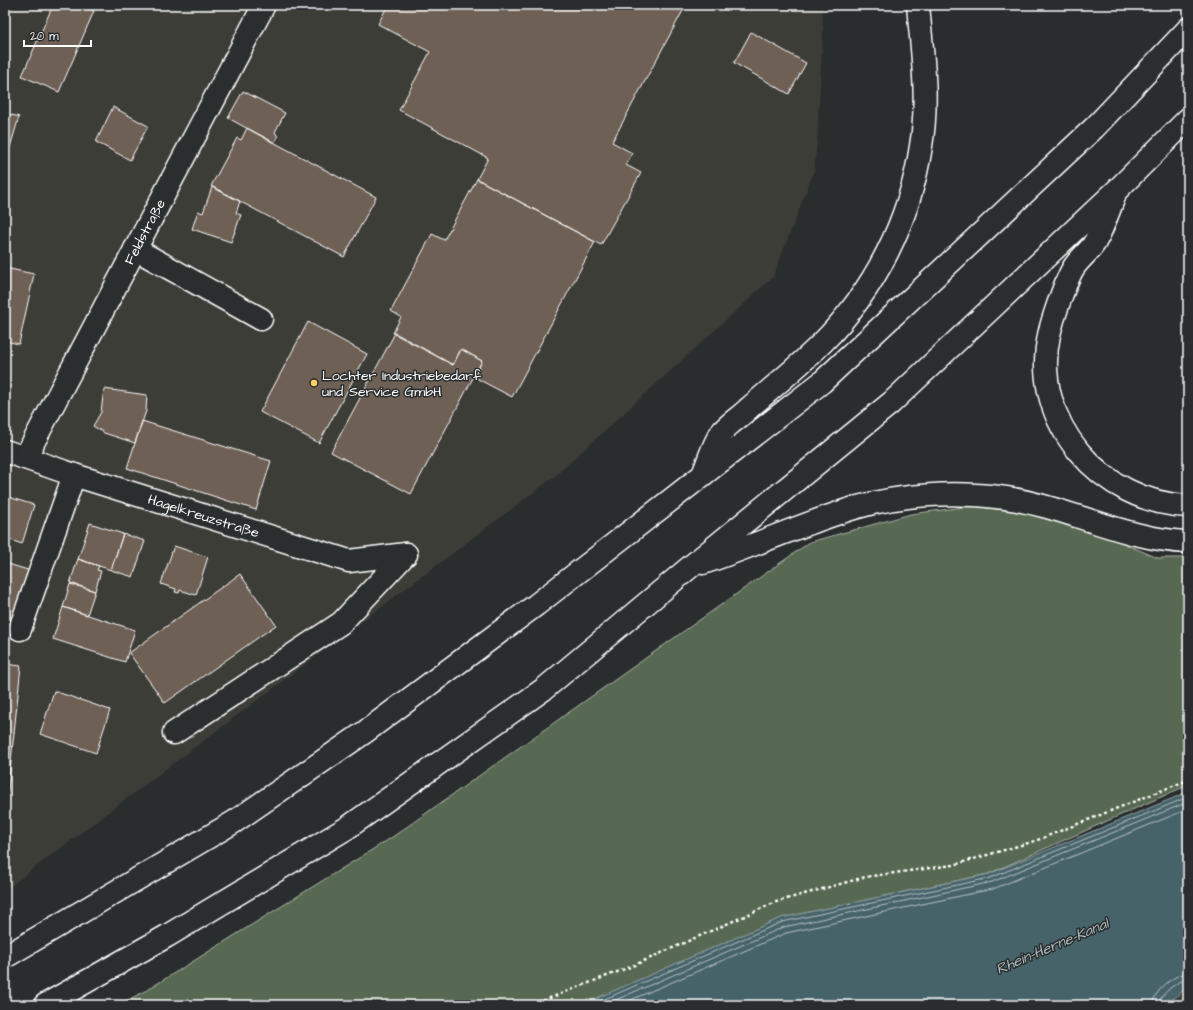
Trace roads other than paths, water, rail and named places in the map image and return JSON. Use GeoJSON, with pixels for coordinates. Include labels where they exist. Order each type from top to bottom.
{"type":"FeatureCollection","features":[{"type":"Feature","properties":{"kind":"main road","name":"Feldstraße"},"geometry":{"type":"LineString","coordinates":[[15,455],[135,249],[264,5]]}},
{"type":"Feature","properties":{"kind":"main road"},"geometry":{"type":"LineString","coordinates":[[702,475],[721,434],[822,343],[852,309],[865,290],[895,236],[908,202],[921,146],[924,101],[923,55],[918,5]]}},
{"type":"Feature","properties":{"kind":"main road"},"geometry":{"type":"LineString","coordinates":[[5,957],[234,822],[366,732],[536,605],[822,382],[1094,128],[1188,29]]}},
{"type":"Feature","properties":{"kind":"main road"},"geometry":{"type":"LineString","coordinates":[[45,1005],[167,936],[347,828],[544,689],[690,567],[891,403],[1118,189],[1188,119]]}},
{"type":"Feature","properties":{"kind":"main road"},"geometry":{"type":"LineString","coordinates":[[1118,189],[1095,243],[1074,268],[1058,308],[1047,346],[1048,386],[1057,419],[1063,430],[1080,455],[1104,477],[1129,492],[1154,502],[1188,506]]}},
{"type":"Feature","properties":{"kind":"main road"},"geometry":{"type":"LineString","coordinates":[[135,249],[261,319]]}},
{"type":"Feature","properties":{"kind":"main road","name":"Hagelkreuzstraße"},"geometry":{"type":"LineString","coordinates":[[15,455],[74,475],[349,561],[406,554],[341,623],[174,733]]}},
{"type":"Feature","properties":{"kind":"main road"},"geometry":{"type":"LineString","coordinates":[[20,629],[74,475]]}},
{"type":"Feature","properties":{"kind":"main road"},"geometry":{"type":"LineString","coordinates":[[690,567],[742,550],[854,508],[900,498],[927,496],[980,495],[1008,498],[1060,511],[1147,537],[1188,542]]}},
{"type":"Feature","properties":{"kind":"water","name":"Rhein-Herne-Kanal"},"geometry":{"type":"Polygon","coordinates":[[[1188,792],[1188,987],[1166,1005],[581,1005],[781,918],[989,874],[1188,792]]]}},
{"type":"Feature","properties":{"kind":"place","name":"Lochter Industriebedarf und Service GmbH"},"geometry":{"type":"Point","coordinates":[314,383]}}]}
